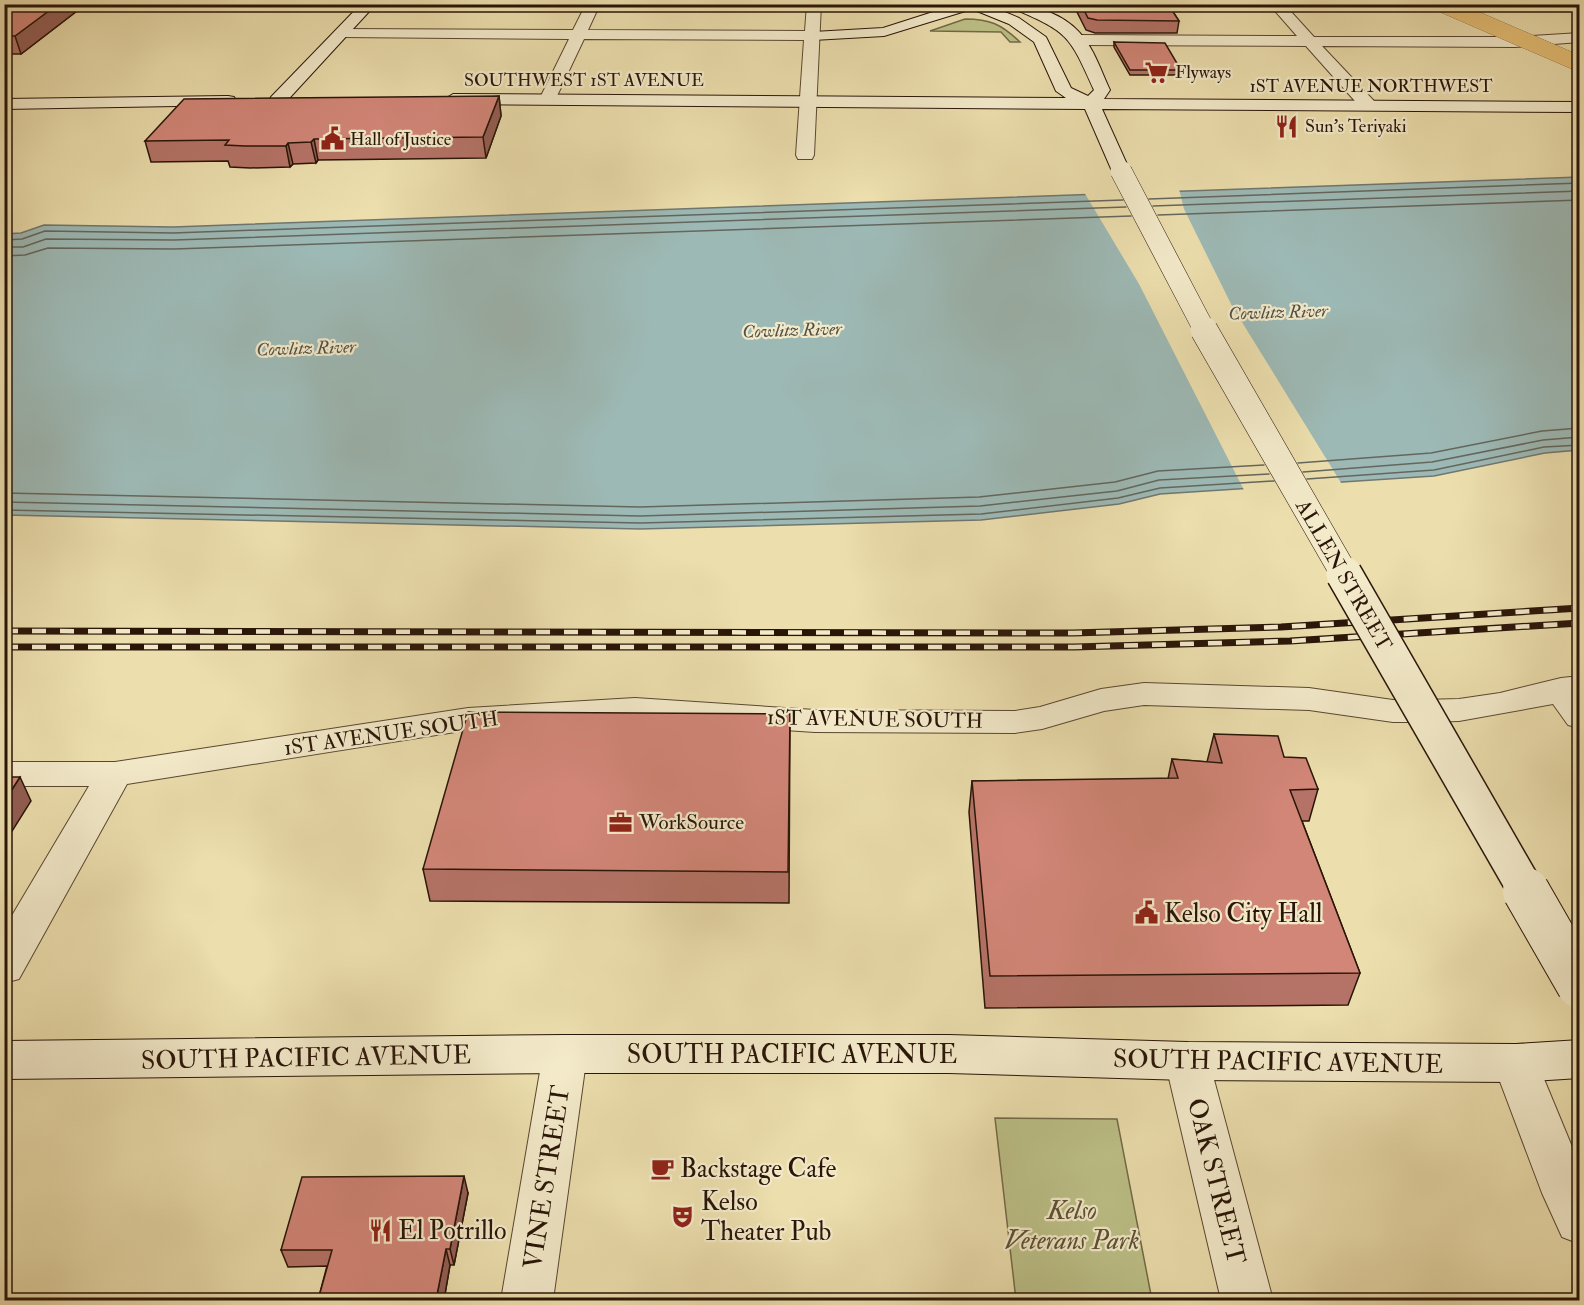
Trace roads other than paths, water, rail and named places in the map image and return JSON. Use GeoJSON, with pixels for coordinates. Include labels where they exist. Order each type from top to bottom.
{"type":"FeatureCollection","features":[{"type":"Feature","properties":{"kind":"main road"},"geometry":{"type":"LineString","coordinates":[[1441,4],[1580,64]]}},
{"type":"Feature","properties":{"kind":"street"},"geometry":{"type":"LineString","coordinates":[[278,101],[369,4]]}},
{"type":"Feature","properties":{"kind":"street"},"geometry":{"type":"LineString","coordinates":[[548,98],[593,4]]}},
{"type":"Feature","properties":{"kind":"street"},"geometry":{"type":"LineString","coordinates":[[805,155],[814,4]]}},
{"type":"Feature","properties":{"kind":"street"},"geometry":{"type":"LineString","coordinates":[[342,33],[813,36],[884,32],[973,5],[1014,21],[1033,32],[1046,48],[1065,91],[1091,104],[1102,90],[1078,40],[1052,20],[1015,4]]}},
{"type":"Feature","properties":{"kind":"street"},"geometry":{"type":"LineString","coordinates":[[1276,4],[1306,40],[1368,105]]}},
{"type":"Feature","properties":{"kind":"street"},"geometry":{"type":"LineString","coordinates":[[1078,40],[1515,42],[1580,37]]}},
{"type":"Feature","properties":{"kind":"street","name":"SOUTHWEST 1ST AVENUE"},"geometry":{"type":"LineString","coordinates":[[438,99],[548,98],[1091,104]]}},
{"type":"Feature","properties":{"kind":"street"},"geometry":{"type":"LineString","coordinates":[[4,104],[300,100]]}},
{"type":"Feature","properties":{"kind":"street","name":"1ST AVENUE NORTHWEST"},"geometry":{"type":"LineString","coordinates":[[1091,104],[1580,107]]}},
{"type":"Feature","properties":{"kind":"street","name":"ALLEN STREET"},"geometry":{"type":"LineString","coordinates":[[1091,104],[1118,166],[1183,294],[1580,985]]}},
{"type":"Feature","properties":{"kind":"street"},"geometry":{"type":"LineString","coordinates":[[1570,688],[1580,717]]}},
{"type":"Feature","properties":{"kind":"street","name":"1ST AVENUE SOUTH"},"geometry":{"type":"LineString","coordinates":[[4,774],[115,774],[468,719],[635,709],[815,721],[1015,722],[1042,718],[1101,700],[1144,694],[1309,699],[1393,711],[1422,711],[1459,710],[1500,704],[1570,688]]}},
{"type":"Feature","properties":{"kind":"street"},"geometry":{"type":"LineString","coordinates":[[4,967],[115,774]]}},
{"type":"Feature","properties":{"kind":"street","name":"SOUTH PACIFIC AVENUE"},"geometry":{"type":"LineString","coordinates":[[4,1060],[566,1054],[949,1054],[1187,1062],[1516,1063],[1580,1059]]}},
{"type":"Feature","properties":{"kind":"street","name":"VINE STREET"},"geometry":{"type":"LineString","coordinates":[[527,1300],[566,1054]]}},
{"type":"Feature","properties":{"kind":"street","name":"OAK STREET"},"geometry":{"type":"LineString","coordinates":[[1187,1062],[1248,1300]]}},
{"type":"Feature","properties":{"kind":"street"},"geometry":{"type":"LineString","coordinates":[[1516,1063],[1566,1193],[1580,1221]]}},
{"type":"Feature","properties":{"kind":"water","name":"Cowlitz River"},"geometry":{"type":"Polygon","coordinates":[[[1579,177],[1579,450],[1545,453],[1434,476],[1160,494],[1119,504],[981,520],[640,529],[5,515],[4,234],[21,233],[44,225],[173,227],[1579,177]]]}},
{"type":"Feature","properties":{"kind":"railway"},"geometry":{"type":"LineString","coordinates":[[4,631],[1073,633],[1281,627],[1580,608]]}},
{"type":"Feature","properties":{"kind":"railway"},"geometry":{"type":"LineString","coordinates":[[4,647],[1074,647],[1290,641],[1580,623]]}},
{"type":"Feature","properties":{"kind":"place","name":"Flyways"},"geometry":{"type":"Point","coordinates":[1157,72]}},
{"type":"Feature","properties":{"kind":"place","name":"Sun's Teriyaki"},"geometry":{"type":"Point","coordinates":[1287,126]}},
{"type":"Feature","properties":{"kind":"place","name":"Hall of Justice"},"geometry":{"type":"Point","coordinates":[332,139]}},
{"type":"Feature","properties":{"kind":"place","name":"WorkSource"},"geometry":{"type":"Point","coordinates":[621,822]}},
{"type":"Feature","properties":{"kind":"place","name":"Kelso City Hall"},"geometry":{"type":"Point","coordinates":[1146,913]}},
{"type":"Feature","properties":{"kind":"place","name":"Backstage Cafe"},"geometry":{"type":"Point","coordinates":[662,1168]}},
{"type":"Feature","properties":{"kind":"place","name":"Kelso Theater Pub"},"geometry":{"type":"Point","coordinates":[683,1216]}},
{"type":"Feature","properties":{"kind":"place","name":"El Potrillo"},"geometry":{"type":"Point","coordinates":[380,1230]}},
{"type":"Feature","properties":{"kind":"park label","name":"Kelso Veterans Park"},"geometry":{"type":"Point","coordinates":[1072,1225]}}]}
